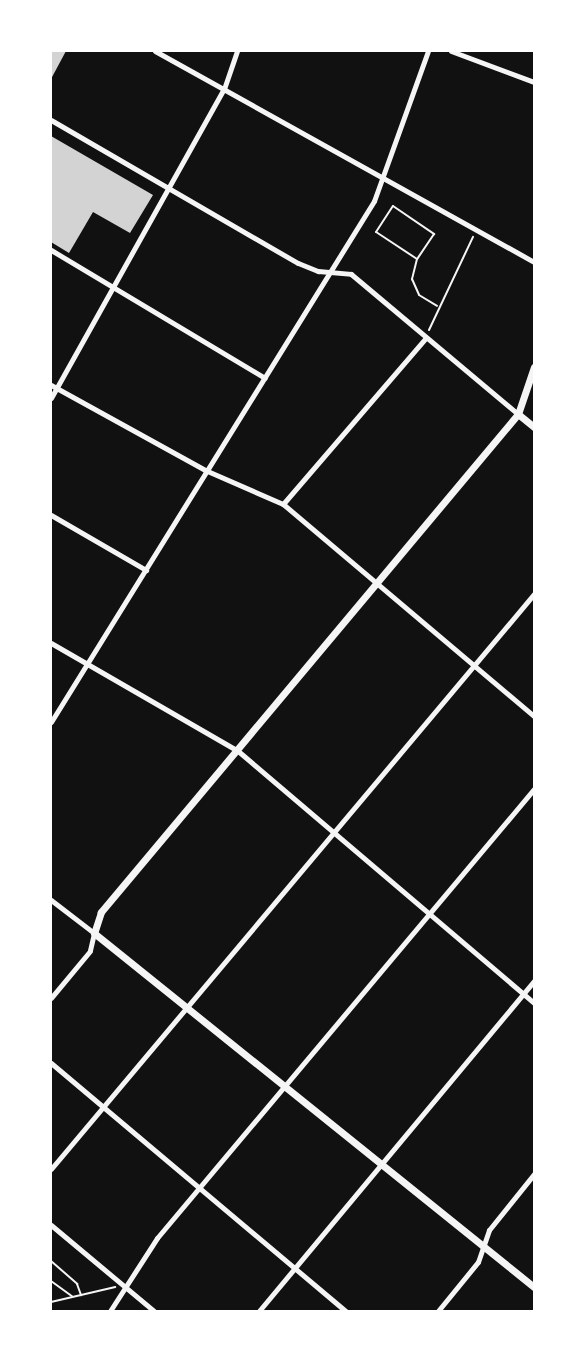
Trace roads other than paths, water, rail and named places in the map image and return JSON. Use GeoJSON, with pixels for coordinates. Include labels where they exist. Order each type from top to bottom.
{"type":"FeatureCollection","features":[{"type":"Feature","properties":{"kind":"street"},"geometry":{"type":"LineString","coordinates":[[155,51],[534,262]]}},
{"type":"Feature","properties":{"kind":"street"},"geometry":{"type":"LineString","coordinates":[[51,398],[54,387],[224,89],[237,51]]}},
{"type":"Feature","properties":{"kind":"street"},"geometry":{"type":"LineString","coordinates":[[51,722],[331,270],[383,180],[428,51]]}},
{"type":"Feature","properties":{"kind":"street"},"geometry":{"type":"LineString","coordinates":[[451,51],[534,82]]}},
{"type":"Feature","properties":{"kind":"street"},"geometry":{"type":"LineString","coordinates":[[51,120],[298,262],[318,271],[331,270],[360,280],[534,427]]}},
{"type":"Feature","properties":{"kind":"street"},"geometry":{"type":"LineString","coordinates":[[51,250],[265,377]]}},
{"type":"Feature","properties":{"kind":"street"},"geometry":{"type":"LineString","coordinates":[[284,504],[426,338]]}},
{"type":"Feature","properties":{"kind":"street"},"geometry":{"type":"LineString","coordinates":[[51,998],[90,951],[101,912],[518,414],[534,366]]}},
{"type":"Feature","properties":{"kind":"street"},"geometry":{"type":"LineString","coordinates":[[54,387],[205,470],[284,504],[534,716]]}},
{"type":"Feature","properties":{"kind":"street"},"geometry":{"type":"LineString","coordinates":[[51,515],[146,570]]}},
{"type":"Feature","properties":{"kind":"street"},"geometry":{"type":"LineString","coordinates":[[51,1169],[534,594]]}},
{"type":"Feature","properties":{"kind":"street"},"geometry":{"type":"LineString","coordinates":[[51,643],[238,751],[534,1003]]}},
{"type":"Feature","properties":{"kind":"street"},"geometry":{"type":"LineString","coordinates":[[110,1311],[123,1286],[200,1187],[534,789]]}},
{"type":"Feature","properties":{"kind":"street"},"geometry":{"type":"LineString","coordinates":[[51,900],[188,1006],[534,1287]]}},
{"type":"Feature","properties":{"kind":"street"},"geometry":{"type":"LineString","coordinates":[[259,1311],[534,981]]}},
{"type":"Feature","properties":{"kind":"street"},"geometry":{"type":"LineString","coordinates":[[51,1063],[345,1311]]}},
{"type":"Feature","properties":{"kind":"street"},"geometry":{"type":"LineString","coordinates":[[438,1311],[478,1262],[489,1230],[534,1174]]}},
{"type":"Feature","properties":{"kind":"street"},"geometry":{"type":"LineString","coordinates":[[51,1225],[154,1311]]}}]}
